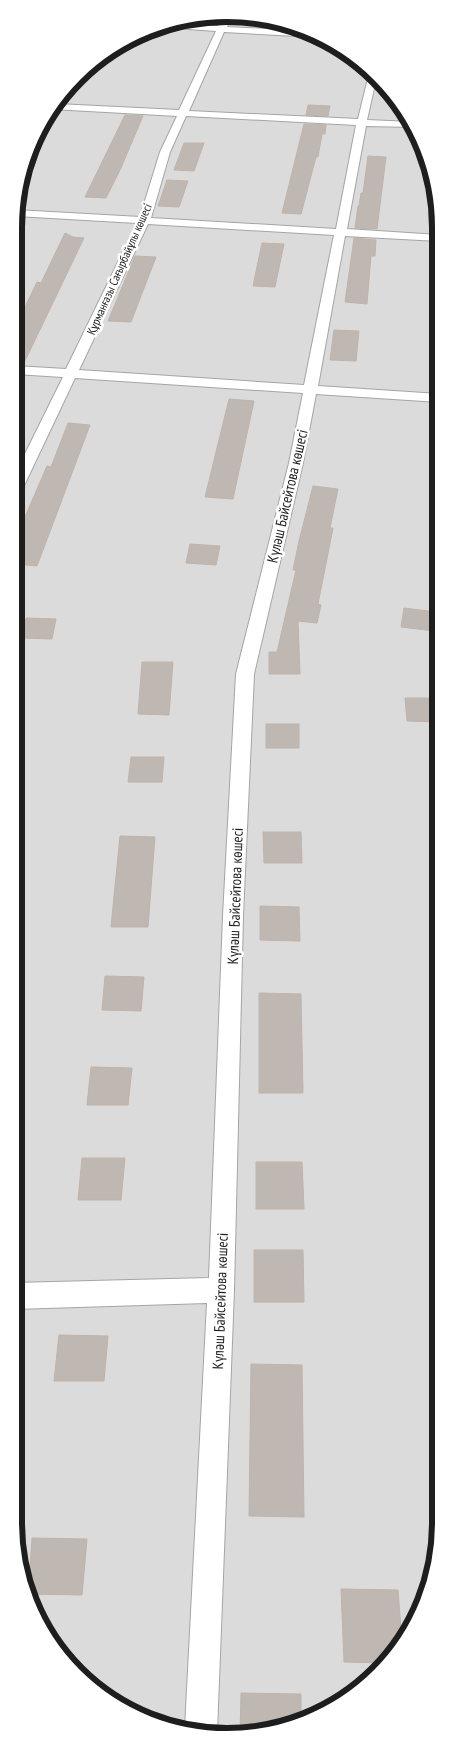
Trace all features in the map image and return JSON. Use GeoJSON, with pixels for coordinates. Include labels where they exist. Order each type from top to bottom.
{"type":"FeatureCollection","features":[{"type":"Feature","properties":{"kind":"street"},"geometry":{"type":"LineString","coordinates":[[200,24],[225,23],[285,30]]}},
{"type":"Feature","properties":{"kind":"street","name":"Құрманғазы Сағырбайұлы көшесі"},"geometry":{"type":"LineString","coordinates":[[22,476],[144,220],[165,152],[225,23]]}},
{"type":"Feature","properties":{"kind":"street","name":"Күләш Байсейтова көшесі"},"geometry":{"type":"LineString","coordinates":[[202,1726],[244,674],[293,473],[311,390],[371,82]]}},
{"type":"Feature","properties":{"kind":"street"},"geometry":{"type":"LineString","coordinates":[[62,107],[405,124]]}},
{"type":"Feature","properties":{"kind":"street"},"geometry":{"type":"LineString","coordinates":[[23,213],[432,238]]}},
{"type":"Feature","properties":{"kind":"street"},"geometry":{"type":"LineString","coordinates":[[22,370],[432,398]]}},
{"type":"Feature","properties":{"kind":"street"},"geometry":{"type":"LineString","coordinates":[[22,1296],[221,1290]]}},
{"type":"Feature","properties":{"kind":"shaded area"},"geometry":{"type":"Polygon","coordinates":[[[228,22],[267,26],[293,33],[330,50],[363,73],[382,92],[405,125],[417,149],[426,174],[431,201],[432,1536],[429,1562],[422,1588],[405,1625],[382,1658],[363,1677],[330,1700],[293,1717],[267,1724],[228,1728],[188,1724],[162,1717],[125,1700],[92,1677],[73,1658],[57,1636],[38,1601],[29,1576],[23,1536],[22,228],[26,188],[38,149],[57,114],[73,92],[92,73],[114,57],[149,38],[188,26],[228,22]]]}},
{"type":"Feature","properties":{"kind":"building"},"geometry":{"type":"Polygon","coordinates":[[[308,105],[330,106],[328,116],[306,115],[308,105]]]}},
{"type":"Feature","properties":{"kind":"building"},"geometry":{"type":"Polygon","coordinates":[[[125,115],[143,116],[120,170],[106,198],[85,197],[125,115]]]}},
{"type":"Feature","properties":{"kind":"building"},"geometry":{"type":"Polygon","coordinates":[[[304,124],[326,125],[325,134],[322,134],[318,157],[316,157],[301,214],[282,213],[304,124]]]}},
{"type":"Feature","properties":{"kind":"building"},"geometry":{"type":"Polygon","coordinates":[[[184,143],[204,143],[194,171],[174,170],[184,143]]]}},
{"type":"Feature","properties":{"kind":"building"},"geometry":{"type":"Polygon","coordinates":[[[368,156],[386,157],[377,229],[355,228],[358,206],[361,193],[363,193],[368,156]]]}},
{"type":"Feature","properties":{"kind":"building"},"geometry":{"type":"Polygon","coordinates":[[[167,180],[188,181],[179,207],[158,206],[167,180]]]}},
{"type":"Feature","properties":{"kind":"building"},"geometry":{"type":"Polygon","coordinates":[[[65,233],[73,237],[84,238],[22,365],[22,313],[37,282],[41,283],[65,233]]]}},
{"type":"Feature","properties":{"kind":"building"},"geometry":{"type":"Polygon","coordinates":[[[354,238],[376,240],[375,256],[371,256],[367,304],[345,302],[354,238]]]}},
{"type":"Feature","properties":{"kind":"building"},"geometry":{"type":"Polygon","coordinates":[[[262,243],[284,244],[275,287],[253,286],[262,243]]]}},
{"type":"Feature","properties":{"kind":"building"},"geometry":{"type":"Polygon","coordinates":[[[135,256],[156,257],[131,322],[108,321],[135,256]]]}},
{"type":"Feature","properties":{"kind":"building"},"geometry":{"type":"Polygon","coordinates":[[[334,330],[359,331],[356,361],[330,360],[334,330]]]}},
{"type":"Feature","properties":{"kind":"building"},"geometry":{"type":"Polygon","coordinates":[[[229,399],[254,401],[233,499],[205,497],[229,399]]]}},
{"type":"Feature","properties":{"kind":"building"},"geometry":{"type":"Polygon","coordinates":[[[68,423],[90,425],[37,566],[22,565],[22,524],[47,466],[51,467],[68,423]]]}},
{"type":"Feature","properties":{"kind":"building"},"geometry":{"type":"Polygon","coordinates":[[[313,486],[338,489],[330,528],[333,528],[318,604],[321,605],[317,623],[298,621],[300,674],[269,674],[269,652],[277,652],[296,570],[293,570],[299,541],[313,486]]]}},
{"type":"Feature","properties":{"kind":"building"},"geometry":{"type":"Polygon","coordinates":[[[190,544],[220,546],[216,565],[186,563],[190,544]]]}},
{"type":"Feature","properties":{"kind":"building"},"geometry":{"type":"Polygon","coordinates":[[[404,608],[432,612],[432,631],[401,627],[404,608]]]}},
{"type":"Feature","properties":{"kind":"building"},"geometry":{"type":"Polygon","coordinates":[[[26,618],[56,619],[52,639],[22,638],[26,618]]]}},
{"type":"Feature","properties":{"kind":"building"},"geometry":{"type":"Polygon","coordinates":[[[142,662],[173,662],[169,715],[138,714],[142,662]]]}},
{"type":"Feature","properties":{"kind":"building"},"geometry":{"type":"Polygon","coordinates":[[[405,698],[432,698],[432,722],[407,721],[405,698]]]}},
{"type":"Feature","properties":{"kind":"building"},"geometry":{"type":"Polygon","coordinates":[[[266,724],[299,724],[299,748],[266,748],[266,724]]]}},
{"type":"Feature","properties":{"kind":"building"},"geometry":{"type":"Polygon","coordinates":[[[131,757],[164,757],[162,782],[128,782],[131,757]]]}},
{"type":"Feature","properties":{"kind":"building"},"geometry":{"type":"Polygon","coordinates":[[[263,832],[301,832],[302,863],[264,863],[263,832]]]}},
{"type":"Feature","properties":{"kind":"building"},"geometry":{"type":"Polygon","coordinates":[[[120,836],[155,837],[148,927],[111,927],[120,836]]]}},
{"type":"Feature","properties":{"kind":"building"},"geometry":{"type":"Polygon","coordinates":[[[260,906],[299,907],[300,941],[260,940],[260,906]]]}},
{"type":"Feature","properties":{"kind":"building"},"geometry":{"type":"Polygon","coordinates":[[[105,976],[144,977],[141,1011],[102,1010],[105,976]]]}},
{"type":"Feature","properties":{"kind":"building"},"geometry":{"type":"Polygon","coordinates":[[[259,993],[301,994],[303,1093],[259,1093],[259,993]]]}},
{"type":"Feature","properties":{"kind":"building"},"geometry":{"type":"Polygon","coordinates":[[[91,1067],[132,1068],[128,1105],[87,1105],[91,1067]]]}},
{"type":"Feature","properties":{"kind":"building"},"geometry":{"type":"Polygon","coordinates":[[[82,1158],[125,1158],[121,1200],[78,1200],[82,1158]]]}},
{"type":"Feature","properties":{"kind":"building"},"geometry":{"type":"Polygon","coordinates":[[[256,1162],[302,1162],[304,1209],[256,1209],[256,1162]]]}},
{"type":"Feature","properties":{"kind":"building"},"geometry":{"type":"Polygon","coordinates":[[[254,1250],[303,1250],[304,1302],[254,1302],[254,1250]]]}},
{"type":"Feature","properties":{"kind":"building"},"geometry":{"type":"Polygon","coordinates":[[[59,1335],[108,1336],[104,1381],[54,1381],[59,1335]]]}},
{"type":"Feature","properties":{"kind":"building"},"geometry":{"type":"Polygon","coordinates":[[[251,1364],[302,1365],[304,1517],[249,1516],[251,1364]]]}},
{"type":"Feature","properties":{"kind":"building"},"geometry":{"type":"Polygon","coordinates":[[[32,1538],[87,1539],[82,1595],[35,1594],[29,1577],[32,1538]]]}},
{"type":"Feature","properties":{"kind":"building"},"geometry":{"type":"Polygon","coordinates":[[[341,1589],[398,1590],[401,1631],[382,1658],[377,1663],[344,1662],[341,1589]]]}},
{"type":"Feature","properties":{"kind":"building"},"geometry":{"type":"Polygon","coordinates":[[[241,1693],[301,1694],[301,1714],[281,1721],[240,1727],[241,1693]]]}}]}
